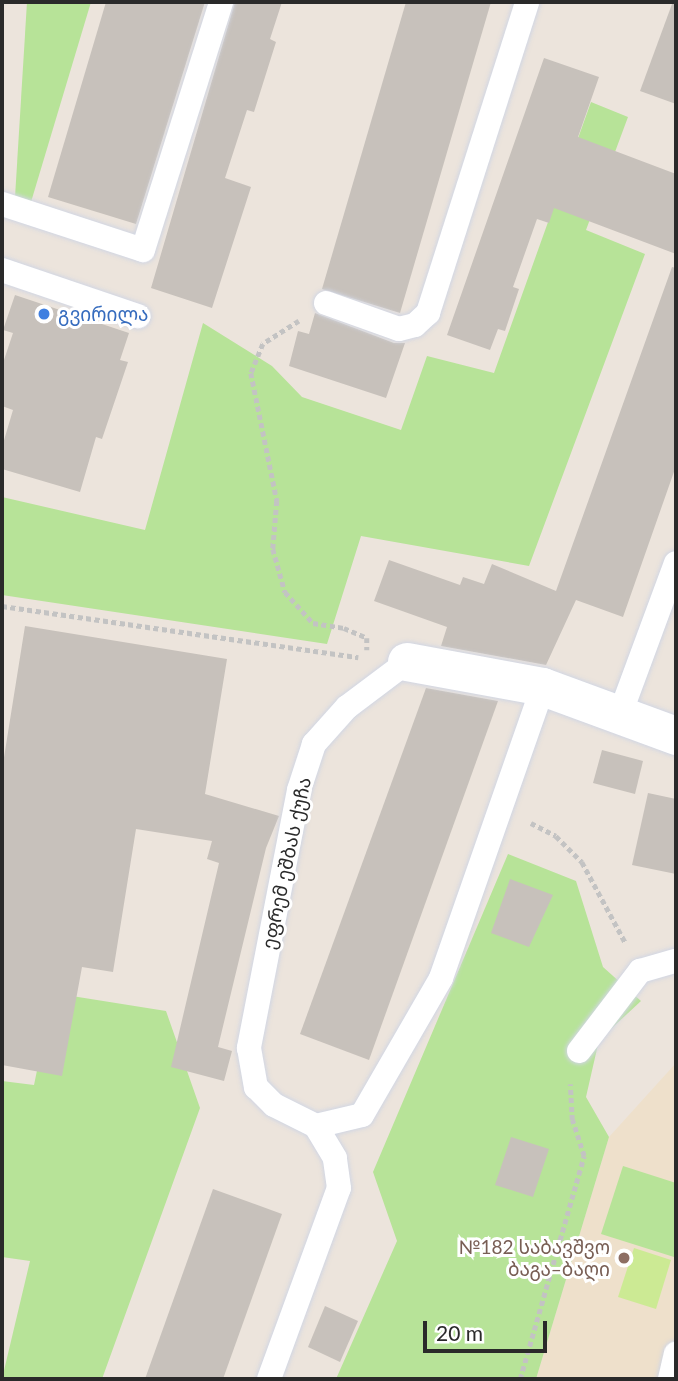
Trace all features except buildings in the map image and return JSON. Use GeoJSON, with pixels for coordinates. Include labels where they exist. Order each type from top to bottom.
{"type":"FeatureCollection","features":[{"type":"Feature","properties":{"kind":"street","name":"ეფრემ ეშბას ქუჩა"},"geometry":{"type":"LineString","coordinates":[[407,662],[542,687],[676,736]]}},
{"type":"Feature","properties":{"kind":"lane"},"geometry":{"type":"LineString","coordinates":[[2,204],[143,250],[221,2]]}},
{"type":"Feature","properties":{"kind":"lane"},"geometry":{"type":"LineString","coordinates":[[326,303],[399,329],[415,325],[428,313],[527,2]]}},
{"type":"Feature","properties":{"kind":"lane"},"geometry":{"type":"LineString","coordinates":[[2,271],[138,316]]}},
{"type":"Feature","properties":{"kind":"lane"},"geometry":{"type":"LineString","coordinates":[[619,717],[676,563]]}},
{"type":"Feature","properties":{"kind":"lane","name":"ეფრემ ეშბას ქუჩა"},"geometry":{"type":"LineString","coordinates":[[316,1126],[274,1105],[256,1087],[249,1048],[299,790],[314,744],[346,707],[407,662]]}},
{"type":"Feature","properties":{"kind":"lane"},"geometry":{"type":"LineString","coordinates":[[269,1379],[339,1188],[335,1158],[316,1126],[362,1115],[441,978],[542,687]]}},
{"type":"Feature","properties":{"kind":"lane"},"geometry":{"type":"LineString","coordinates":[[579,1051],[640,971],[676,961]]}},
{"type":"Feature","properties":{"kind":"lane"},"geometry":{"type":"LineString","coordinates":[[670,1379],[676,1354]]}},
{"type":"Feature","properties":{"kind":"path"},"geometry":{"type":"LineString","coordinates":[[2,606],[368,658],[366,638],[344,628],[313,623],[285,592],[273,549],[276,500],[251,373],[263,344],[326,303]]}},
{"type":"Feature","properties":{"kind":"path"},"geometry":{"type":"LineString","coordinates":[[498,814],[526,820],[556,836],[582,862],[640,971]]}},
{"type":"Feature","properties":{"kind":"path"},"geometry":{"type":"LineString","coordinates":[[520,1379],[584,1156],[572,1119],[569,1088],[579,1051]]}},
{"type":"Feature","properties":{"kind":"shaded area","name":"№182 საბავშვო ბაგა–ბაღი"},"geometry":{"type":"Polygon","coordinates":[[[676,1063],[676,1379],[536,1379],[609,1137],[676,1063]]]}},
{"type":"Feature","properties":{"kind":"green space"},"geometry":{"type":"Polygon","coordinates":[[[27,2],[91,2],[31,202],[15,197],[27,2]]]}},
{"type":"Feature","properties":{"kind":"green space"},"geometry":{"type":"Polygon","coordinates":[[[591,102],[628,117],[586,230],[645,254],[529,566],[361,536],[327,644],[2,595],[2,497],[145,530],[203,323],[272,366],[302,397],[401,430],[427,356],[494,373],[591,102]]]}},
{"type":"Feature","properties":{"kind":"green space"},"geometry":{"type":"Polygon","coordinates":[[[508,854],[576,881],[603,967],[641,1001],[599,1040],[586,1097],[609,1137],[536,1379],[336,1379],[397,1241],[373,1172],[508,854]]]}},
{"type":"Feature","properties":{"kind":"green space"},"geometry":{"type":"Polygon","coordinates":[[[53,993],[166,1011],[200,1108],[102,1379],[2,1379],[30,1261],[2,1257],[2,1081],[34,1085],[53,993]]]}},
{"type":"Feature","properties":{"kind":"green space"},"geometry":{"type":"Polygon","coordinates":[[[623,1166],[676,1183],[674,1257],[601,1234],[623,1166]]]}},
{"type":"Feature","properties":{"kind":"green space"},"geometry":{"type":"Polygon","coordinates":[[[634,1248],[671,1260],[656,1309],[618,1297],[634,1248]]]}},
{"type":"Feature","properties":{"kind":"place","name":"გვირილა"},"geometry":{"type":"Point","coordinates":[44,314]}},
{"type":"Feature","properties":{"kind":"place","name":"№182 საბავშვო ბაგა–ბაღი"},"geometry":{"type":"Point","coordinates":[624,1258]}}]}
